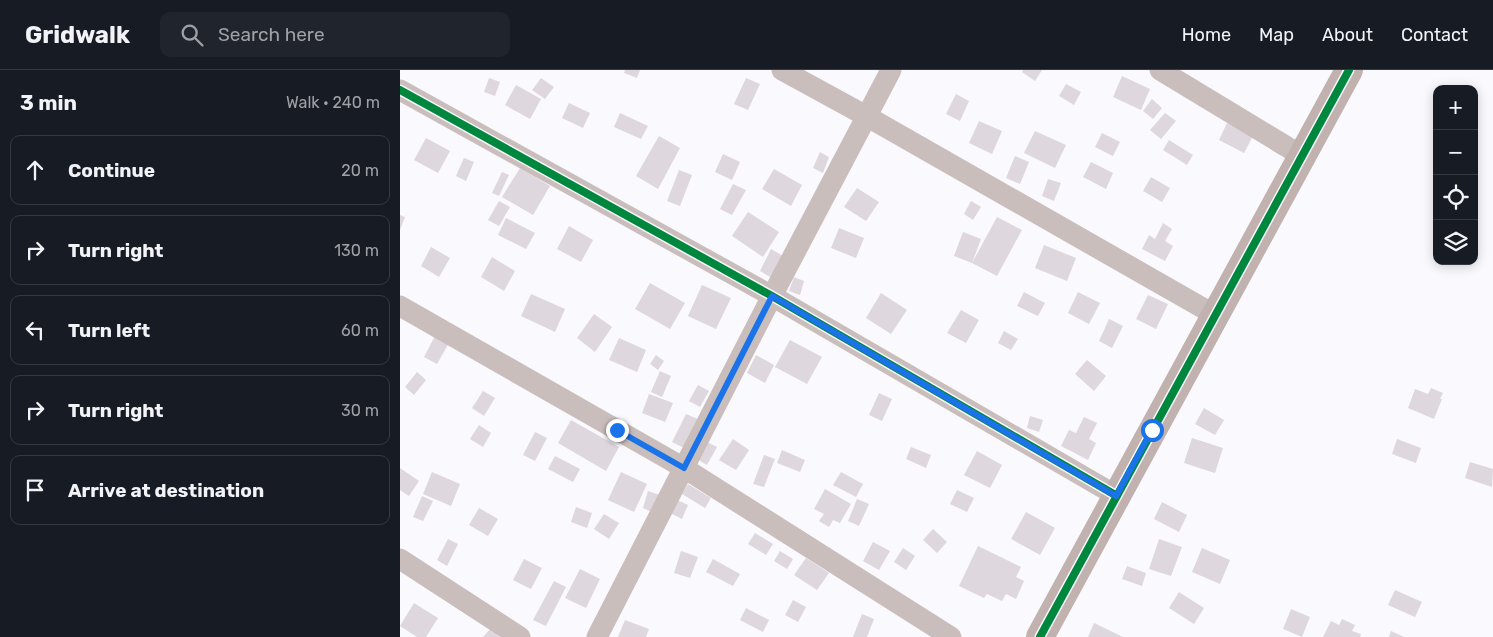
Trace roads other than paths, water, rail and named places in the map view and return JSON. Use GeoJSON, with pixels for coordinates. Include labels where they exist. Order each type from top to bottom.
{"type":"FeatureCollection","features":[{"type":"Feature","properties":{"kind":"street"},"geometry":{"type":"LineString","coordinates":[[782,70],[868,116],[1215,315]]}},
{"type":"Feature","properties":{"kind":"street"},"geometry":{"type":"LineString","coordinates":[[597,637],[772,296],[891,70]]}},
{"type":"Feature","properties":{"kind":"street"},"geometry":{"type":"LineString","coordinates":[[1160,70],[1302,156]]}},
{"type":"Feature","properties":{"kind":"street"},"geometry":{"type":"LineString","coordinates":[[1040,637],[1349,70]]}},
{"type":"Feature","properties":{"kind":"street"},"geometry":{"type":"LineString","coordinates":[[400,90],[772,296],[1116,496]]}},
{"type":"Feature","properties":{"kind":"street"},"geometry":{"type":"LineString","coordinates":[[400,306],[684,468],[952,637]]}},
{"type":"Feature","properties":{"kind":"street"},"geometry":{"type":"LineString","coordinates":[[400,559],[520,637]]}}]}
